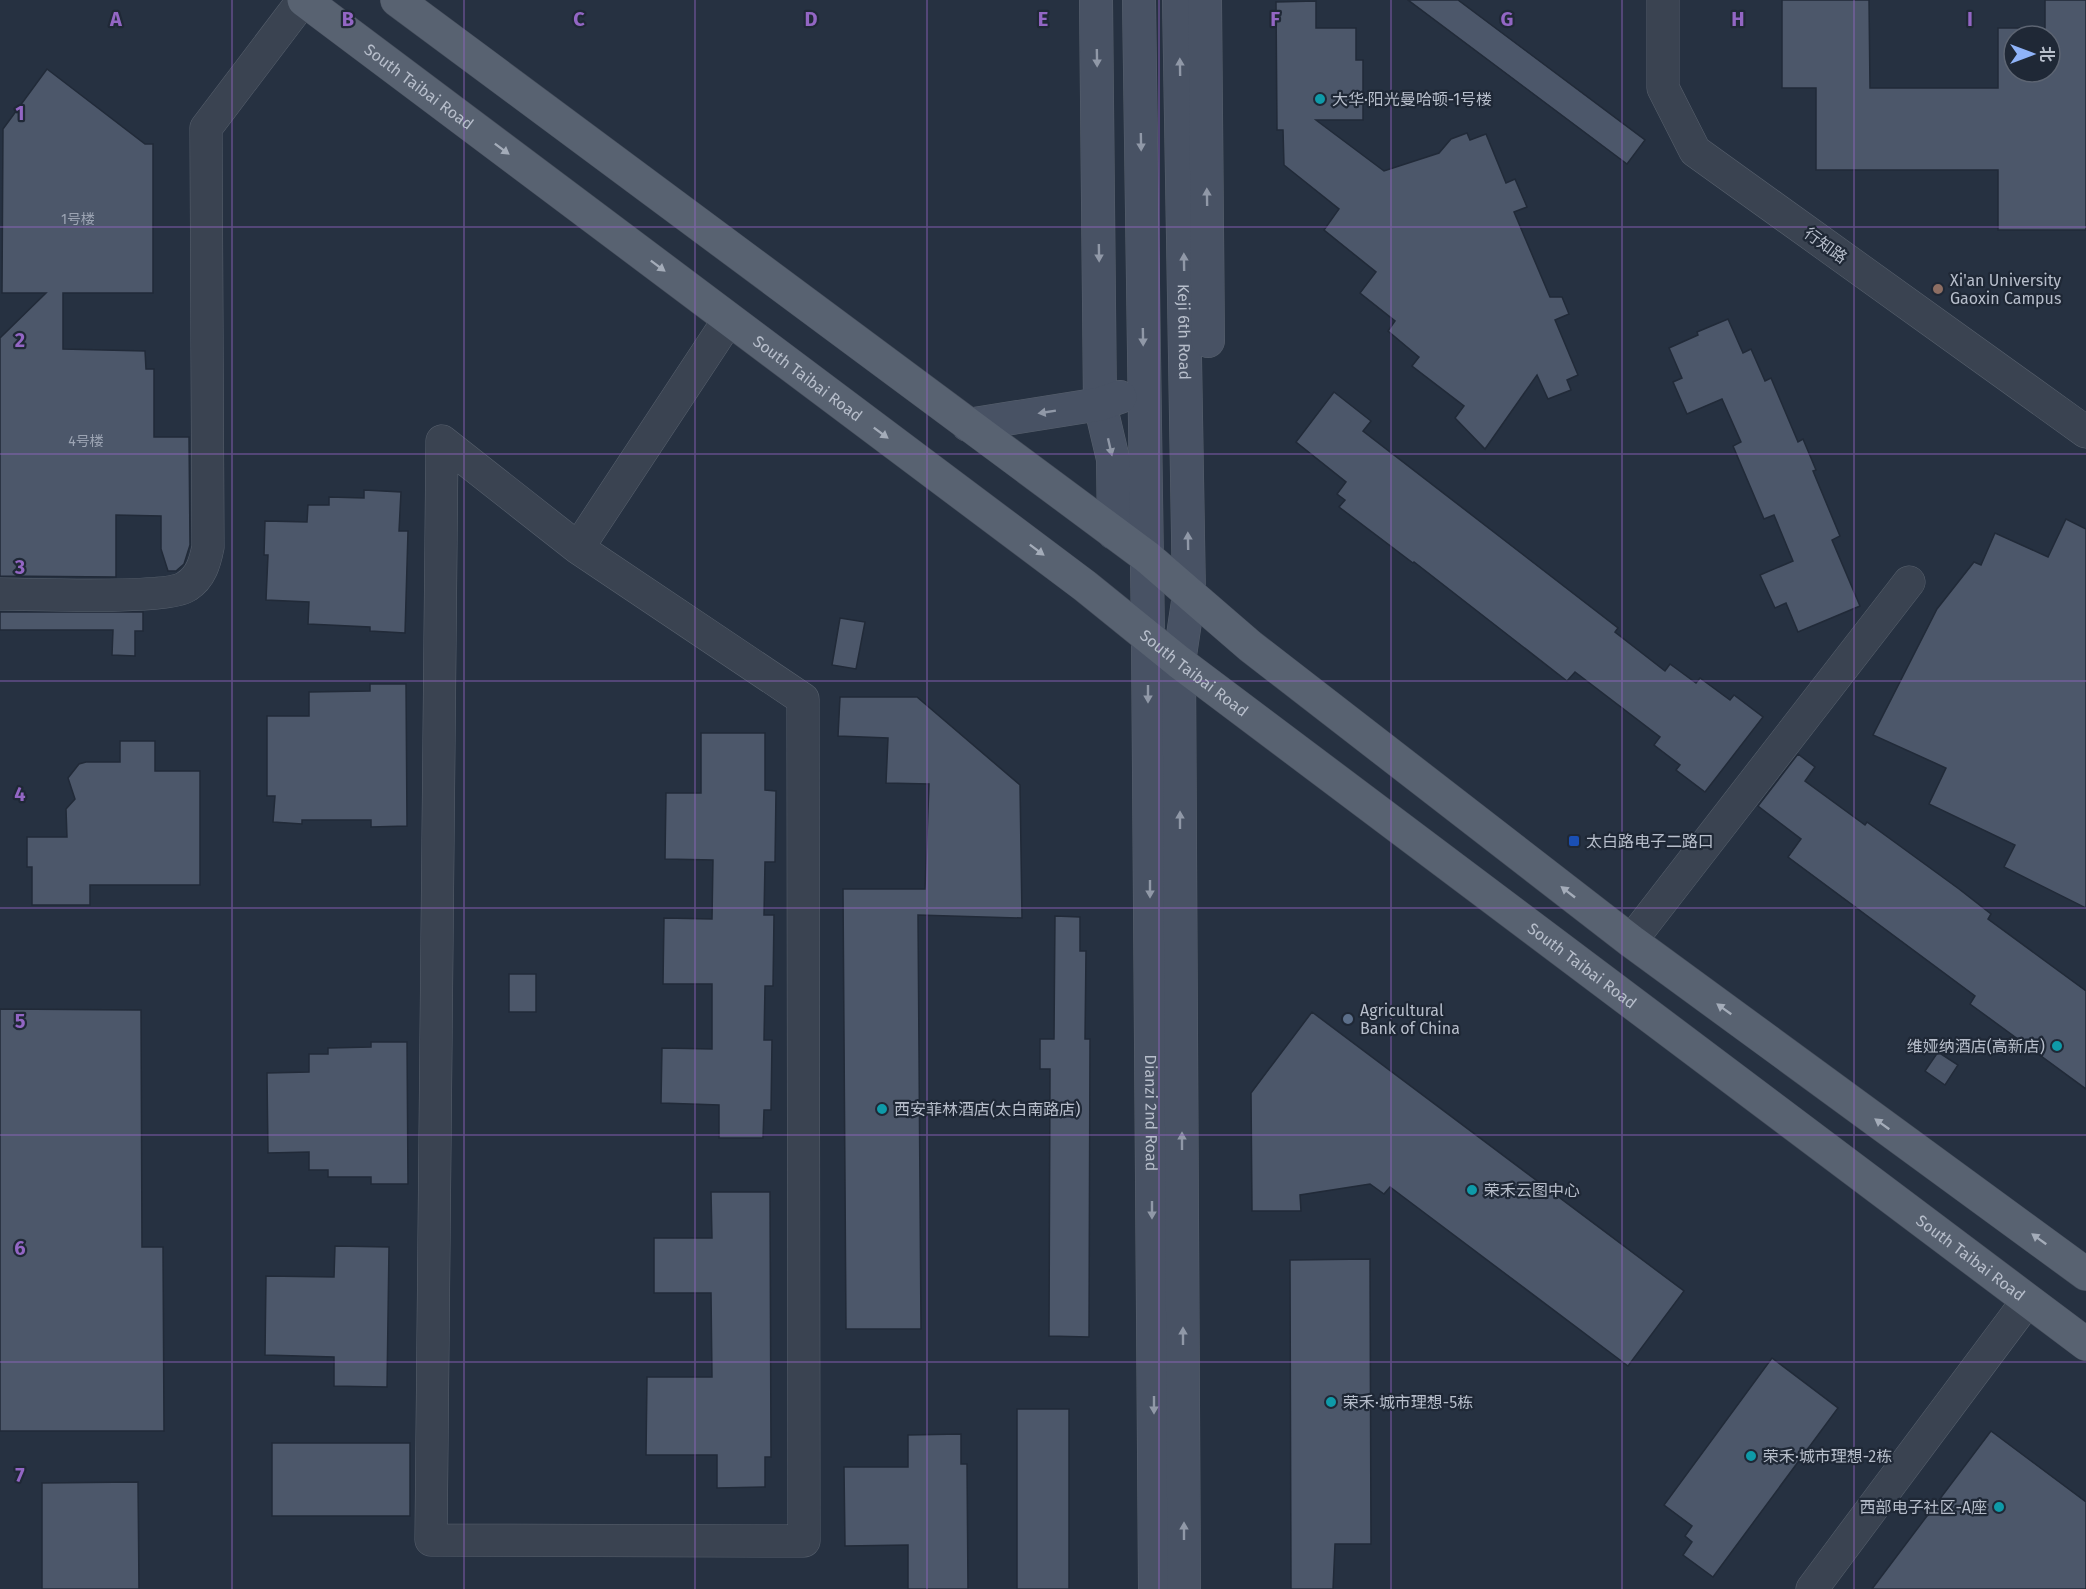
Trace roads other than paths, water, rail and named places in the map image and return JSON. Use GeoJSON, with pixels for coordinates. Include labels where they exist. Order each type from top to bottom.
{"type":"FeatureCollection","features":[{"type":"Feature","properties":{"kind":"main road","name":"South Taibai Road"},"geometry":{"type":"LineString","coordinates":[[303,0],[2086,1344]]}},
{"type":"Feature","properties":{"kind":"main road"},"geometry":{"type":"LineString","coordinates":[[397,0],[1147,557],[1250,646],[1631,940],[2086,1274]]}},
{"type":"Feature","properties":{"kind":"main road"},"geometry":{"type":"LineString","coordinates":[[1096,0],[1100,404],[1113,459],[1114,533]]}},
{"type":"Feature","properties":{"kind":"main road"},"geometry":{"type":"LineString","coordinates":[[1139,0],[1148,636]]}},
{"type":"Feature","properties":{"kind":"main road","name":"Keji 6th Road"},"geometry":{"type":"LineString","coordinates":[[1179,0],[1199,604],[1179,662]]}},
{"type":"Feature","properties":{"kind":"main road"},"geometry":{"type":"LineString","coordinates":[[1199,604],[1205,0]]}},
{"type":"Feature","properties":{"kind":"main road"},"geometry":{"type":"LineString","coordinates":[[968,425],[1100,404],[1144,390]]}},
{"type":"Feature","properties":{"kind":"main road","name":"Dianzi 2nd Road"},"geometry":{"type":"LineString","coordinates":[[1148,636],[1155,1589]]}},
{"type":"Feature","properties":{"kind":"main road","name":"Dianzi 2nd Road"},"geometry":{"type":"LineString","coordinates":[[1179,662],[1184,1589]]}},
{"type":"Feature","properties":{"kind":"street"},"geometry":{"type":"LineString","coordinates":[[0,594],[159,594],[187,587],[203,568],[208,547],[206,128],[303,0]]}},
{"type":"Feature","properties":{"kind":"street","name":"行知路"},"geometry":{"type":"LineString","coordinates":[[1663,0],[1663,88],[1695,151],[2086,432]]}},
{"type":"Feature","properties":{"kind":"street"},"geometry":{"type":"LineString","coordinates":[[578,548],[729,319]]}},
{"type":"Feature","properties":{"kind":"street"},"geometry":{"type":"LineString","coordinates":[[442,441],[578,548],[802,699],[804,1541],[431,1540],[442,441]]}},
{"type":"Feature","properties":{"kind":"street"},"geometry":{"type":"LineString","coordinates":[[1631,940],[1909,582]]}},
{"type":"Feature","properties":{"kind":"street"},"geometry":{"type":"LineString","coordinates":[[1812,1589],[2027,1301]]}},
{"type":"Feature","properties":{"kind":"place","name":"大华·阳光曼哈顿-1号楼"},"geometry":{"type":"Point","coordinates":[1320,99]}},
{"type":"Feature","properties":{"kind":"place","name":"Xi'an University Gaoxin Campus"},"geometry":{"type":"Point","coordinates":[1938,289]}},
{"type":"Feature","properties":{"kind":"place","name":"太白路电子二路口"},"geometry":{"type":"Point","coordinates":[1574,841]}},
{"type":"Feature","properties":{"kind":"place","name":"Agricultural Bank of China"},"geometry":{"type":"Point","coordinates":[1348,1019]}},
{"type":"Feature","properties":{"kind":"place","name":"维娅纳酒店(高新店)"},"geometry":{"type":"Point","coordinates":[2057,1046]}},
{"type":"Feature","properties":{"kind":"place","name":"西安菲林酒店(太白南路店)"},"geometry":{"type":"Point","coordinates":[882,1109]}},
{"type":"Feature","properties":{"kind":"place","name":"荣禾云图中心"},"geometry":{"type":"Point","coordinates":[1472,1190]}},
{"type":"Feature","properties":{"kind":"place","name":"荣禾·城市理想-5栋"},"geometry":{"type":"Point","coordinates":[1331,1402]}},
{"type":"Feature","properties":{"kind":"place","name":"荣禾·城市理想-2栋"},"geometry":{"type":"Point","coordinates":[1751,1456]}},
{"type":"Feature","properties":{"kind":"place","name":"西部电子社区-A座"},"geometry":{"type":"Point","coordinates":[1999,1507]}}]}
